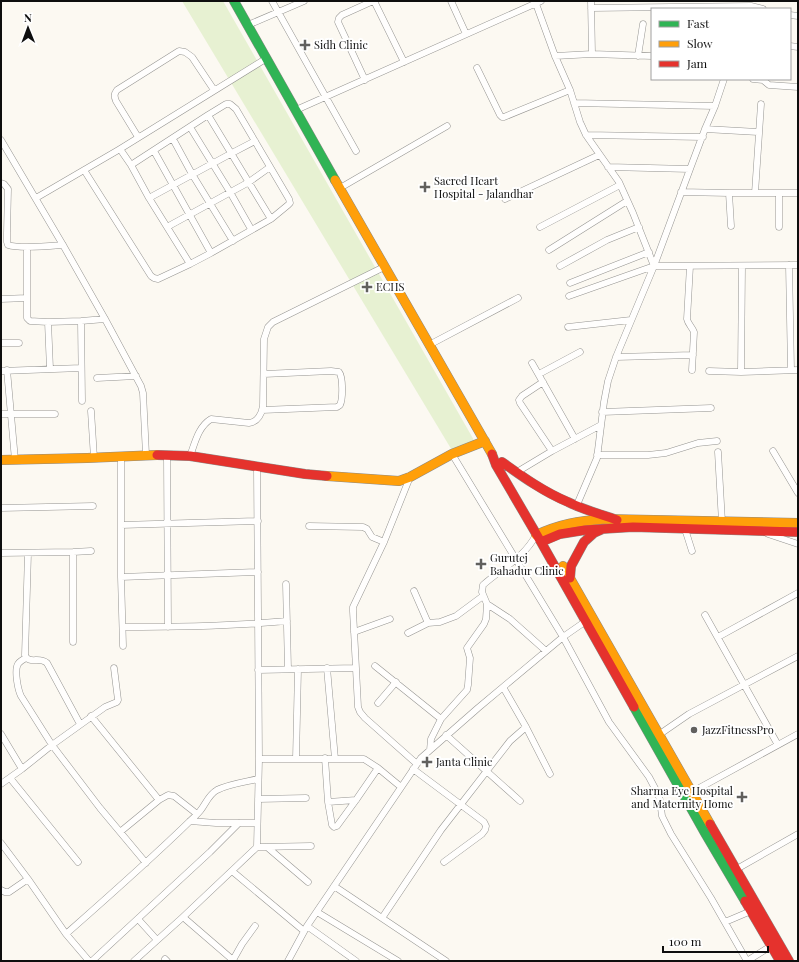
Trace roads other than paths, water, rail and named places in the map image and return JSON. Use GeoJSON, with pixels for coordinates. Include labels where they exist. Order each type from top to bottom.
{"type":"FeatureCollection","features":[{"type":"Feature","properties":{"kind":"main road"},"geometry":{"type":"LineString","coordinates":[[234,1],[384,267],[485,441],[496,465],[570,578],[660,734],[692,792],[751,911],[780,961]]}},
{"type":"Feature","properties":{"kind":"main road"},"geometry":{"type":"LineString","coordinates":[[1,460],[94,458],[146,455],[190,456],[305,474],[400,481],[452,454],[485,441]]}},
{"type":"Feature","properties":{"kind":"main road"},"geometry":{"type":"LineString","coordinates":[[490,450],[502,462],[537,486],[576,507],[617,520],[632,523],[685,528],[798,532]]}},
{"type":"Feature","properties":{"kind":"main road"},"geometry":{"type":"LineString","coordinates":[[502,462],[586,621],[733,872],[789,961]]}},
{"type":"Feature","properties":{"kind":"main road"},"geometry":{"type":"LineString","coordinates":[[542,537],[555,526],[577,522],[617,520]]}},
{"type":"Feature","properties":{"kind":"main road"},"geometry":{"type":"LineString","coordinates":[[542,537],[585,530],[603,529],[632,523],[798,523]]}},
{"type":"Feature","properties":{"kind":"main road"},"geometry":{"type":"LineString","coordinates":[[570,578],[571,566],[584,542],[594,533],[603,529]]}},
{"type":"Feature","properties":{"kind":"street"},"geometry":{"type":"LineString","coordinates":[[272,1],[356,151]]}},
{"type":"Feature","properties":{"kind":"street"},"geometry":{"type":"LineString","coordinates":[[248,25],[304,1]]}},
{"type":"Feature","properties":{"kind":"street"},"geometry":{"type":"LineString","coordinates":[[365,80],[338,22],[342,15],[374,1],[404,62]]}},
{"type":"Feature","properties":{"kind":"street"},"geometry":{"type":"LineString","coordinates":[[451,1],[466,34]]}},
{"type":"Feature","properties":{"kind":"street"},"geometry":{"type":"LineString","coordinates":[[296,110],[537,2],[555,56],[570,90],[580,122],[586,135],[620,185],[639,226],[654,266]]}},
{"type":"Feature","properties":{"kind":"street"},"geometry":{"type":"LineString","coordinates":[[592,54],[591,4],[751,5]]}},
{"type":"Feature","properties":{"kind":"street"},"geometry":{"type":"LineString","coordinates":[[638,56],[644,24]]}},
{"type":"Feature","properties":{"kind":"street"},"geometry":{"type":"LineString","coordinates":[[138,137],[116,101],[114,95],[117,90],[179,51],[185,52],[192,57],[214,90]]}},
{"type":"Feature","properties":{"kind":"street"},"geometry":{"type":"LineString","coordinates":[[555,56],[592,54],[651,56]]}},
{"type":"Feature","properties":{"kind":"street"},"geometry":{"type":"LineString","coordinates":[[36,198],[120,149],[267,58]]}},
{"type":"Feature","properties":{"kind":"street"},"geometry":{"type":"LineString","coordinates":[[477,68],[502,117],[570,90]]}},
{"type":"Feature","properties":{"kind":"street"},"geometry":{"type":"LineString","coordinates":[[576,507],[597,455],[602,412],[608,381],[616,357],[654,266],[724,80]]}},
{"type":"Feature","properties":{"kind":"street"},"geometry":{"type":"LineString","coordinates":[[763,80],[769,85],[773,86],[798,86]]}},
{"type":"Feature","properties":{"kind":"street"},"geometry":{"type":"LineString","coordinates":[[574,103],[715,106]]}},
{"type":"Feature","properties":{"kind":"street"},"geometry":{"type":"LineString","coordinates":[[84,170],[151,276],[158,279],[233,241],[271,218],[290,203],[236,109],[230,104],[226,104],[208,115],[131,165]]}},
{"type":"Feature","properties":{"kind":"street"},"geometry":{"type":"LineString","coordinates":[[755,193],[760,104]]}},
{"type":"Feature","properties":{"kind":"street"},"geometry":{"type":"LineString","coordinates":[[208,115],[271,218]]}},
{"type":"Feature","properties":{"kind":"street"},"geometry":{"type":"LineString","coordinates":[[340,188],[447,126]]}},
{"type":"Feature","properties":{"kind":"street"},"geometry":{"type":"LineString","coordinates":[[190,127],[213,163],[251,229]]}},
{"type":"Feature","properties":{"kind":"street"},"geometry":{"type":"LineString","coordinates":[[705,129],[758,132]]}},
{"type":"Feature","properties":{"kind":"street"},"geometry":{"type":"LineString","coordinates":[[586,135],[703,137]]}},
{"type":"Feature","properties":{"kind":"street"},"geometry":{"type":"LineString","coordinates":[[173,139],[192,174],[233,241]]}},
{"type":"Feature","properties":{"kind":"street"},"geometry":{"type":"LineString","coordinates":[[1,140],[63,245],[141,386],[143,393],[146,455]]}},
{"type":"Feature","properties":{"kind":"street"},"geometry":{"type":"LineString","coordinates":[[149,198],[255,141]]}},
{"type":"Feature","properties":{"kind":"street"},"geometry":{"type":"LineString","coordinates":[[120,149],[190,264]]}},
{"type":"Feature","properties":{"kind":"street"},"geometry":{"type":"LineString","coordinates":[[154,151],[211,253]]}},
{"type":"Feature","properties":{"kind":"street"},"geometry":{"type":"LineString","coordinates":[[505,199],[599,155]]}},
{"type":"Feature","properties":{"kind":"street"},"geometry":{"type":"LineString","coordinates":[[168,227],[249,182],[270,167]]}},
{"type":"Feature","properties":{"kind":"street"},"geometry":{"type":"LineString","coordinates":[[608,167],[690,168]]}},
{"type":"Feature","properties":{"kind":"street"},"geometry":{"type":"LineString","coordinates":[[1,183],[8,189],[4,233],[8,245],[27,247],[63,245]]}},
{"type":"Feature","properties":{"kind":"street"},"geometry":{"type":"LineString","coordinates":[[540,227],[620,185]]}},
{"type":"Feature","properties":{"kind":"street"},"geometry":{"type":"LineString","coordinates":[[681,192],[798,193]]}},
{"type":"Feature","properties":{"kind":"street"},"geometry":{"type":"LineString","coordinates":[[729,193],[731,226]]}},
{"type":"Feature","properties":{"kind":"street"},"geometry":{"type":"LineString","coordinates":[[779,193],[780,228]]}},
{"type":"Feature","properties":{"kind":"street"},"geometry":{"type":"LineString","coordinates":[[549,250],[628,201]]}},
{"type":"Feature","properties":{"kind":"street"},"geometry":{"type":"LineString","coordinates":[[560,266],[607,240],[639,226]]}},
{"type":"Feature","properties":{"kind":"street"},"geometry":{"type":"LineString","coordinates":[[27,247],[27,318],[29,320],[33,322],[48,322],[105,319]]}},
{"type":"Feature","properties":{"kind":"street"},"geometry":{"type":"LineString","coordinates":[[570,283],[649,252]]}},
{"type":"Feature","properties":{"kind":"street"},"geometry":{"type":"LineString","coordinates":[[789,265],[791,370]]}},
{"type":"Feature","properties":{"kind":"street"},"geometry":{"type":"LineString","coordinates":[[569,296],[654,266],[798,265]]}},
{"type":"Feature","properties":{"kind":"street"},"geometry":{"type":"LineString","coordinates":[[690,266],[687,319],[694,332],[692,370]]}},
{"type":"Feature","properties":{"kind":"street"},"geometry":{"type":"LineString","coordinates":[[741,372],[742,266]]}},
{"type":"Feature","properties":{"kind":"street"},"geometry":{"type":"LineString","coordinates":[[190,456],[198,433],[205,423],[211,419],[249,423],[256,420],[263,406],[265,333],[273,322],[384,267]]}},
{"type":"Feature","properties":{"kind":"street"},"geometry":{"type":"LineString","coordinates":[[1,299],[27,298]]}},
{"type":"Feature","properties":{"kind":"street"},"geometry":{"type":"LineString","coordinates":[[429,345],[518,298]]}},
{"type":"Feature","properties":{"kind":"street"},"geometry":{"type":"LineString","coordinates":[[568,327],[631,320]]}},
{"type":"Feature","properties":{"kind":"street"},"geometry":{"type":"LineString","coordinates":[[81,321],[82,401]]}},
{"type":"Feature","properties":{"kind":"street"},"geometry":{"type":"LineString","coordinates":[[48,322],[50,369]]}},
{"type":"Feature","properties":{"kind":"street"},"geometry":{"type":"LineString","coordinates":[[1,343],[20,343]]}},
{"type":"Feature","properties":{"kind":"street"},"geometry":{"type":"LineString","coordinates":[[539,374],[580,352]]}},
{"type":"Feature","properties":{"kind":"street"},"geometry":{"type":"LineString","coordinates":[[616,357],[693,355]]}},
{"type":"Feature","properties":{"kind":"street"},"geometry":{"type":"LineString","coordinates":[[532,363],[575,438]]}},
{"type":"Feature","properties":{"kind":"street"},"geometry":{"type":"LineString","coordinates":[[15,460],[12,414],[4,370],[81,368]]}},
{"type":"Feature","properties":{"kind":"street"},"geometry":{"type":"LineString","coordinates":[[709,371],[741,372],[798,370]]}},
{"type":"Feature","properties":{"kind":"street"},"geometry":{"type":"LineString","coordinates":[[262,410],[337,407],[340,405],[342,400],[342,376],[339,372],[331,371],[264,374]]}},
{"type":"Feature","properties":{"kind":"street"},"geometry":{"type":"LineString","coordinates":[[97,378],[136,376]]}},
{"type":"Feature","properties":{"kind":"street"},"geometry":{"type":"LineString","coordinates":[[543,382],[522,396],[519,400],[552,451]]}},
{"type":"Feature","properties":{"kind":"street"},"geometry":{"type":"LineString","coordinates":[[602,412],[712,408]]}},
{"type":"Feature","properties":{"kind":"street"},"geometry":{"type":"LineString","coordinates":[[91,411],[94,458]]}},
{"type":"Feature","properties":{"kind":"street"},"geometry":{"type":"LineString","coordinates":[[1,414],[55,414]]}},
{"type":"Feature","properties":{"kind":"street"},"geometry":{"type":"LineString","coordinates":[[516,472],[575,438],[601,425]]}},
{"type":"Feature","properties":{"kind":"street"},"geometry":{"type":"LineString","coordinates":[[597,455],[648,455],[666,453],[698,443],[717,441]]}},
{"type":"Feature","properties":{"kind":"street"},"geometry":{"type":"LineString","coordinates":[[773,451],[798,493]]}},
{"type":"Feature","properties":{"kind":"street"},"geometry":{"type":"LineString","coordinates":[[718,452],[722,522]]}},
{"type":"Feature","properties":{"kind":"street"},"geometry":{"type":"LineString","coordinates":[[452,454],[563,637],[609,722],[655,787],[660,800],[662,816],[671,834],[747,960],[771,946]]}},
{"type":"Feature","properties":{"kind":"street"},"geometry":{"type":"LineString","coordinates":[[167,456],[168,627]]}},
{"type":"Feature","properties":{"kind":"street"},"geometry":{"type":"LineString","coordinates":[[121,457],[121,576],[123,646]]}},
{"type":"Feature","properties":{"kind":"street"},"geometry":{"type":"LineString","coordinates":[[257,467],[259,759],[257,847]]}},
{"type":"Feature","properties":{"kind":"street"},"geometry":{"type":"LineString","coordinates":[[410,477],[384,542],[353,607],[358,707],[365,718],[415,767],[484,822],[486,826],[482,834],[444,862]]}},
{"type":"Feature","properties":{"kind":"street"},"geometry":{"type":"LineString","coordinates":[[1,508],[93,506]]}},
{"type":"Feature","properties":{"kind":"street"},"geometry":{"type":"LineString","coordinates":[[121,524],[167,524],[258,520]]}},
{"type":"Feature","properties":{"kind":"street"},"geometry":{"type":"LineString","coordinates":[[309,526],[363,527],[367,529],[372,537],[384,542]]}},
{"type":"Feature","properties":{"kind":"street"},"geometry":{"type":"LineString","coordinates":[[685,528],[692,551]]}},
{"type":"Feature","properties":{"kind":"street"},"geometry":{"type":"LineString","coordinates":[[759,530],[798,544]]}},
{"type":"Feature","properties":{"kind":"street"},"geometry":{"type":"LineString","coordinates":[[430,750],[431,739],[441,720],[467,690],[470,658],[467,648],[486,619],[487,604],[482,589],[484,585],[542,537]]}},
{"type":"Feature","properties":{"kind":"street"},"geometry":{"type":"LineString","coordinates":[[1,553],[91,551]]}},
{"type":"Feature","properties":{"kind":"street"},"geometry":{"type":"LineString","coordinates":[[73,552],[73,642]]}},
{"type":"Feature","properties":{"kind":"street"},"geometry":{"type":"LineString","coordinates":[[26,658],[28,553]]}},
{"type":"Feature","properties":{"kind":"street"},"geometry":{"type":"LineString","coordinates":[[121,576],[258,572]]}},
{"type":"Feature","properties":{"kind":"street"},"geometry":{"type":"LineString","coordinates":[[286,584],[288,669]]}},
{"type":"Feature","properties":{"kind":"street"},"geometry":{"type":"LineString","coordinates":[[414,591],[428,623]]}},
{"type":"Feature","properties":{"kind":"street"},"geometry":{"type":"LineString","coordinates":[[718,637],[798,593]]}},
{"type":"Feature","properties":{"kind":"street"},"geometry":{"type":"LineString","coordinates":[[408,633],[428,623],[440,622],[456,616],[484,596]]}},
{"type":"Feature","properties":{"kind":"street"},"geometry":{"type":"LineString","coordinates":[[487,604],[510,619],[546,651]]}},
{"type":"Feature","properties":{"kind":"street"},"geometry":{"type":"LineString","coordinates":[[705,615],[778,745]]}},
{"type":"Feature","properties":{"kind":"street"},"geometry":{"type":"LineString","coordinates":[[354,632],[390,619]]}},
{"type":"Feature","properties":{"kind":"street"},"geometry":{"type":"LineString","coordinates":[[123,627],[258,624],[287,621]]}},
{"type":"Feature","properties":{"kind":"street"},"geometry":{"type":"LineString","coordinates":[[288,961],[305,928],[421,758],[503,686],[563,637],[586,621]]}},
{"type":"Feature","properties":{"kind":"street"},"geometry":{"type":"LineString","coordinates":[[660,734],[689,714],[798,656]]}},
{"type":"Feature","properties":{"kind":"street"},"geometry":{"type":"LineString","coordinates":[[26,658],[29,660],[42,660],[47,663],[80,724]]}},
{"type":"Feature","properties":{"kind":"street"},"geometry":{"type":"LineString","coordinates":[[26,658],[19,662],[17,666],[17,682],[19,692],[52,745],[100,808],[146,863]]}},
{"type":"Feature","properties":{"kind":"street"},"geometry":{"type":"LineString","coordinates":[[375,666],[441,720]]}},
{"type":"Feature","properties":{"kind":"street"},"geometry":{"type":"LineString","coordinates":[[1,784],[91,716],[117,701],[114,668]]}},
{"type":"Feature","properties":{"kind":"street"},"geometry":{"type":"LineString","coordinates":[[327,668],[335,759]]}},
{"type":"Feature","properties":{"kind":"street"},"geometry":{"type":"LineString","coordinates":[[258,670],[356,668]]}},
{"type":"Feature","properties":{"kind":"street"},"geometry":{"type":"LineString","coordinates":[[296,759],[298,669]]}},
{"type":"Feature","properties":{"kind":"street"},"geometry":{"type":"LineString","coordinates":[[378,703],[396,682]]}},
{"type":"Feature","properties":{"kind":"street"},"geometry":{"type":"LineString","coordinates":[[503,686],[550,774]]}},
{"type":"Feature","properties":{"kind":"street"},"geometry":{"type":"LineString","coordinates":[[91,716],[159,800]]}},
{"type":"Feature","properties":{"kind":"street"},"geometry":{"type":"LineString","coordinates":[[382,918],[441,830],[510,741],[526,727]]}},
{"type":"Feature","properties":{"kind":"street"},"geometry":{"type":"LineString","coordinates":[[1,734],[22,769]]}},
{"type":"Feature","properties":{"kind":"street"},"geometry":{"type":"LineString","coordinates":[[692,792],[798,734]]}},
{"type":"Feature","properties":{"kind":"street"},"geometry":{"type":"LineString","coordinates":[[446,736],[520,801]]}},
{"type":"Feature","properties":{"kind":"street"},"geometry":{"type":"LineString","coordinates":[[325,758],[328,802],[332,825],[334,827],[356,800],[378,768]]}},
{"type":"Feature","properties":{"kind":"street"},"geometry":{"type":"LineString","coordinates":[[259,759],[364,759],[378,768],[401,787]]}},
{"type":"Feature","properties":{"kind":"street"},"geometry":{"type":"LineString","coordinates":[[10,778],[78,862]]}},
{"type":"Feature","properties":{"kind":"street"},"geometry":{"type":"LineString","coordinates":[[66,934],[114,893],[201,811],[207,799],[216,790],[258,779]]}},
{"type":"Feature","properties":{"kind":"street"},"geometry":{"type":"LineString","coordinates":[[120,832],[159,800],[168,795],[174,796],[197,814]]}},
{"type":"Feature","properties":{"kind":"street"},"geometry":{"type":"LineString","coordinates":[[258,799],[306,798]]}},
{"type":"Feature","properties":{"kind":"street"},"geometry":{"type":"LineString","coordinates":[[328,802],[356,800]]}},
{"type":"Feature","properties":{"kind":"street"},"geometry":{"type":"LineString","coordinates":[[190,821],[216,823],[257,823]]}},
{"type":"Feature","properties":{"kind":"street"},"geometry":{"type":"LineString","coordinates":[[92,961],[210,852],[239,823]]}},
{"type":"Feature","properties":{"kind":"street"},"geometry":{"type":"LineString","coordinates":[[733,872],[798,834]]}},
{"type":"Feature","properties":{"kind":"street"},"geometry":{"type":"LineString","coordinates":[[1,843],[66,934],[89,961]]}},
{"type":"Feature","properties":{"kind":"street"},"geometry":{"type":"LineString","coordinates":[[134,961],[257,847],[311,846]]}},
{"type":"Feature","properties":{"kind":"street"},"geometry":{"type":"LineString","coordinates":[[267,847],[308,882]]}},
{"type":"Feature","properties":{"kind":"street"},"geometry":{"type":"LineString","coordinates":[[232,871],[305,928],[356,961]]}},
{"type":"Feature","properties":{"kind":"street"},"geometry":{"type":"LineString","coordinates":[[2,892],[10,892],[28,879]]}},
{"type":"Feature","properties":{"kind":"street"},"geometry":{"type":"LineString","coordinates":[[334,886],[446,961]]}},
{"type":"Feature","properties":{"kind":"street"},"geometry":{"type":"LineString","coordinates":[[725,922],[751,911]]}},
{"type":"Feature","properties":{"kind":"street"},"geometry":{"type":"LineString","coordinates":[[317,912],[398,961]]}},
{"type":"Feature","properties":{"kind":"street"},"geometry":{"type":"LineString","coordinates":[[183,917],[234,960],[242,944],[255,926]]}},
{"type":"Feature","properties":{"kind":"street"},"geometry":{"type":"LineString","coordinates":[[138,919],[157,940]]}},
{"type":"Feature","properties":{"kind":"place","name":"Sidh Clinic"},"geometry":{"type":"Point","coordinates":[305,45]}},
{"type":"Feature","properties":{"kind":"place","name":"Sacred Heart Hospital - Jalandhar"},"geometry":{"type":"Point","coordinates":[425,187]}},
{"type":"Feature","properties":{"kind":"place","name":"ECHS"},"geometry":{"type":"Point","coordinates":[367,287]}},
{"type":"Feature","properties":{"kind":"place","name":"Gurutej Bahadur Clinic"},"geometry":{"type":"Point","coordinates":[481,564]}},
{"type":"Feature","properties":{"kind":"place","name":"JazzFitnessPro"},"geometry":{"type":"Point","coordinates":[694,730]}},
{"type":"Feature","properties":{"kind":"place","name":"Janta Clinic"},"geometry":{"type":"Point","coordinates":[427,762]}},
{"type":"Feature","properties":{"kind":"place","name":"Sharma Eye Hospital and Maternity Home"},"geometry":{"type":"Point","coordinates":[742,797]}}]}
